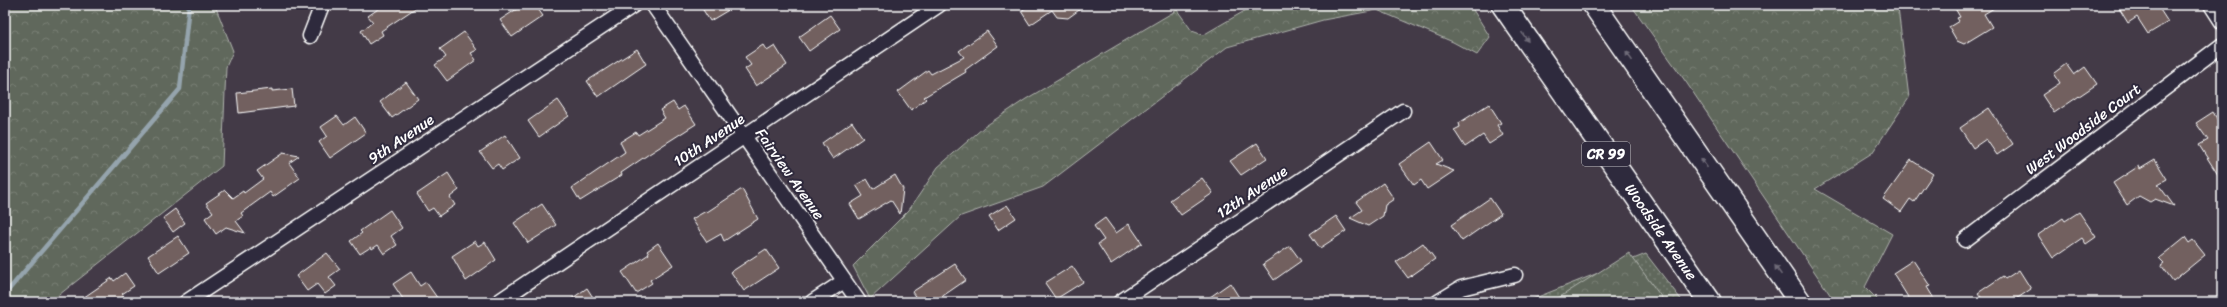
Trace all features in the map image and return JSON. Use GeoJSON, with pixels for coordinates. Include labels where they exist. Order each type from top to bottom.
{"type":"FeatureCollection","features":[{"type":"Feature","properties":{"kind":"main road","name":"Woodside Avenue"},"geometry":{"type":"LineString","coordinates":[[1503,5],[1710,302]]}},
{"type":"Feature","properties":{"kind":"main road"},"geometry":{"type":"LineString","coordinates":[[1594,5],[1800,302]]}},
{"type":"Feature","properties":{"kind":"street"},"geometry":{"type":"LineString","coordinates":[[310,36],[322,5]]}},
{"type":"Feature","properties":{"kind":"street","name":"9th Avenue"},"geometry":{"type":"LineString","coordinates":[[186,302],[634,5]]}},
{"type":"Feature","properties":{"kind":"street","name":"Fairview Avenue"},"geometry":{"type":"LineString","coordinates":[[653,5],[859,302]]}},
{"type":"Feature","properties":{"kind":"street","name":"10th Avenue"},"geometry":{"type":"LineString","coordinates":[[498,302],[744,138],[939,5]]}},
{"type":"Feature","properties":{"kind":"street"},"geometry":{"type":"LineString","coordinates":[[2211,5],[2222,22]]}},
{"type":"Feature","properties":{"kind":"street","name":"West Woodside Court"},"geometry":{"type":"LineString","coordinates":[[1965,240],[2222,45]]}},
{"type":"Feature","properties":{"kind":"street","name":"12th Avenue"},"geometry":{"type":"LineString","coordinates":[[1120,302],[1403,111]]}},
{"type":"Feature","properties":{"kind":"street"},"geometry":{"type":"LineString","coordinates":[[1438,302],[1461,288],[1515,275]]}},
{"type":"Feature","properties":{"kind":"street"},"geometry":{"type":"LineString","coordinates":[[812,302],[844,280]]}},
{"type":"Feature","properties":{"kind":"green space"},"geometry":{"type":"Polygon","coordinates":[[[5,5],[217,5],[216,8],[233,51],[226,67],[222,166],[50,302],[5,302],[5,5]]]}},
{"type":"Feature","properties":{"kind":"green space"},"geometry":{"type":"Polygon","coordinates":[[[1255,5],[1470,5],[1490,37],[1477,55],[1453,42],[1377,10],[1323,20],[1227,47],[1043,187],[961,216],[870,299],[853,266],[909,210],[938,167],[984,127],[1026,99],[1177,10],[1192,31],[1203,35],[1255,5]]]}},
{"type":"Feature","properties":{"kind":"green space"},"geometry":{"type":"Polygon","coordinates":[[[1631,5],[1904,5],[1898,8],[1909,98],[1872,153],[1815,189],[1892,234],[1865,287],[1880,302],[1835,302],[1686,82],[1631,5]]]}},
{"type":"Feature","properties":{"kind":"green space"},"geometry":{"type":"Polygon","coordinates":[[[1629,253],[1665,302],[1552,302],[1629,253]]]}},
{"type":"Feature","properties":{"kind":"green space"},"geometry":{"type":"Polygon","coordinates":[[[1646,254],[1683,302],[1525,302],[1646,254]]]}},
{"type":"Feature","properties":{"kind":"building"},"geometry":{"type":"Polygon","coordinates":[[[384,5],[420,5],[381,31],[383,35],[369,44],[361,31],[373,22],[368,16],[384,5]]]}},
{"type":"Feature","properties":{"kind":"building"},"geometry":{"type":"Polygon","coordinates":[[[523,5],[535,5],[543,16],[512,37],[500,20],[523,5]]]}},
{"type":"Feature","properties":{"kind":"building"},"geometry":{"type":"Polygon","coordinates":[[[700,5],[737,5],[710,21],[700,5]]]}},
{"type":"Feature","properties":{"kind":"building"},"geometry":{"type":"Polygon","coordinates":[[[1030,5],[1086,5],[1068,18],[1057,17],[1052,10],[1030,25],[1021,11],[1030,5]]]}},
{"type":"Feature","properties":{"kind":"building"},"geometry":{"type":"Polygon","coordinates":[[[1953,5],[1999,5],[1984,14],[1992,27],[1964,44],[1957,41],[1949,27],[1959,21],[1957,18],[1960,17],[1953,5]]]}},
{"type":"Feature","properties":{"kind":"building"},"geometry":{"type":"Polygon","coordinates":[[[2117,5],[2157,5],[2168,22],[2148,34],[2137,17],[2128,23],[2117,5]]]}},
{"type":"Feature","properties":{"kind":"building"},"geometry":{"type":"Polygon","coordinates":[[[830,15],[840,29],[809,51],[799,37],[830,15]]]}},
{"type":"Feature","properties":{"kind":"building"},"geometry":{"type":"Polygon","coordinates":[[[987,31],[998,46],[965,70],[966,72],[924,97],[926,99],[911,110],[898,92],[928,70],[931,74],[964,57],[959,51],[987,31]]]}},
{"type":"Feature","properties":{"kind":"building"},"geometry":{"type":"Polygon","coordinates":[[[464,32],[477,50],[471,53],[476,60],[447,81],[435,65],[446,57],[440,49],[464,32]]]}},
{"type":"Feature","properties":{"kind":"building"},"geometry":{"type":"Polygon","coordinates":[[[763,45],[767,51],[775,46],[787,65],[756,86],[745,69],[751,65],[745,57],[763,45]]]}},
{"type":"Feature","properties":{"kind":"building"},"geometry":{"type":"Polygon","coordinates":[[[637,49],[646,64],[598,97],[587,81],[637,49]]]}},
{"type":"Feature","properties":{"kind":"building"},"geometry":{"type":"Polygon","coordinates":[[[2066,64],[2074,75],[2085,67],[2097,84],[2054,113],[2042,95],[2060,83],[2054,73],[2066,64]]]}},
{"type":"Feature","properties":{"kind":"building"},"geometry":{"type":"Polygon","coordinates":[[[406,82],[418,99],[392,118],[380,102],[406,82]]]}},
{"type":"Feature","properties":{"kind":"building"},"geometry":{"type":"Polygon","coordinates":[[[272,89],[272,91],[292,89],[294,106],[239,113],[237,93],[272,89]]]}},
{"type":"Feature","properties":{"kind":"building"},"geometry":{"type":"Polygon","coordinates":[[[558,100],[569,116],[539,137],[528,121],[558,100]]]}},
{"type":"Feature","properties":{"kind":"building"},"geometry":{"type":"Polygon","coordinates":[[[673,102],[678,110],[684,106],[696,124],[621,173],[622,175],[580,201],[572,188],[625,152],[620,142],[636,132],[638,135],[665,118],[660,110],[673,102]]]}},
{"type":"Feature","properties":{"kind":"building"},"geometry":{"type":"Polygon","coordinates":[[[1489,104],[1501,123],[1497,125],[1503,135],[1489,144],[1483,135],[1465,147],[1454,130],[1460,127],[1459,123],[1489,104]]]}},
{"type":"Feature","properties":{"kind":"building"},"geometry":{"type":"Polygon","coordinates":[[[1989,108],[2013,144],[1997,155],[1986,139],[1973,148],[1960,128],[1989,108]]]}},
{"type":"Feature","properties":{"kind":"building"},"geometry":{"type":"Polygon","coordinates":[[[2213,112],[2222,127],[2222,181],[2199,145],[2208,140],[2196,123],[2213,112]]]}},
{"type":"Feature","properties":{"kind":"building"},"geometry":{"type":"Polygon","coordinates":[[[337,116],[344,125],[355,117],[366,133],[330,158],[319,142],[327,136],[321,127],[337,116]]]}},
{"type":"Feature","properties":{"kind":"building"},"geometry":{"type":"Polygon","coordinates":[[[852,122],[863,138],[833,159],[822,143],[852,122]]]}},
{"type":"Feature","properties":{"kind":"building"},"geometry":{"type":"Polygon","coordinates":[[[505,135],[520,158],[502,170],[498,164],[492,168],[480,152],[505,135]]]}},
{"type":"Feature","properties":{"kind":"building"},"geometry":{"type":"Polygon","coordinates":[[[1431,142],[1443,160],[1436,164],[1454,171],[1427,189],[1421,180],[1414,185],[1399,164],[1431,142]]]}},
{"type":"Feature","properties":{"kind":"building"},"geometry":{"type":"Polygon","coordinates":[[[1257,143],[1267,158],[1241,175],[1230,161],[1257,143]]]}},
{"type":"Feature","properties":{"kind":"building"},"geometry":{"type":"Polygon","coordinates":[[[283,153],[299,156],[289,163],[300,178],[273,197],[270,192],[241,213],[243,216],[236,221],[245,233],[226,227],[216,234],[205,218],[213,212],[206,203],[225,190],[233,198],[243,191],[244,193],[263,179],[257,171],[283,153]]]}},
{"type":"Feature","properties":{"kind":"building"},"geometry":{"type":"Polygon","coordinates":[[[1911,160],[1933,174],[1914,202],[1910,199],[1901,212],[1883,199],[1911,160]]]}},
{"type":"Feature","properties":{"kind":"building"},"geometry":{"type":"Polygon","coordinates":[[[2155,160],[2167,179],[2158,184],[2174,206],[2155,199],[2150,202],[2139,196],[2127,205],[2113,183],[2139,166],[2140,169],[2155,160]]]}},
{"type":"Feature","properties":{"kind":"building"},"geometry":{"type":"Polygon","coordinates":[[[448,173],[459,190],[450,197],[455,205],[439,216],[433,208],[428,211],[417,194],[448,173]]]}},
{"type":"Feature","properties":{"kind":"building"},"geometry":{"type":"Polygon","coordinates":[[[895,175],[903,189],[900,214],[891,200],[859,219],[850,204],[863,196],[856,185],[867,179],[873,189],[895,175]]]}},
{"type":"Feature","properties":{"kind":"building"},"geometry":{"type":"Polygon","coordinates":[[[1202,178],[1213,193],[1181,215],[1170,200],[1202,178]]]}},
{"type":"Feature","properties":{"kind":"building"},"geometry":{"type":"Polygon","coordinates":[[[1383,183],[1394,199],[1385,205],[1383,216],[1368,226],[1350,218],[1362,210],[1356,202],[1383,183]]]}},
{"type":"Feature","properties":{"kind":"building"},"geometry":{"type":"Polygon","coordinates":[[[742,189],[758,219],[724,241],[721,234],[707,242],[692,219],[706,211],[707,212],[742,189]]]}},
{"type":"Feature","properties":{"kind":"building"},"geometry":{"type":"Polygon","coordinates":[[[1490,198],[1501,214],[1462,241],[1451,225],[1490,198]]]}},
{"type":"Feature","properties":{"kind":"building"},"geometry":{"type":"Polygon","coordinates":[[[542,204],[556,225],[528,243],[514,223],[542,204]]]}},
{"type":"Feature","properties":{"kind":"building"},"geometry":{"type":"Polygon","coordinates":[[[1007,205],[1016,218],[998,230],[989,216],[1007,205]]]}},
{"type":"Feature","properties":{"kind":"building"},"geometry":{"type":"Polygon","coordinates":[[[175,209],[185,223],[173,232],[163,218],[175,209]]]}},
{"type":"Feature","properties":{"kind":"building"},"geometry":{"type":"Polygon","coordinates":[[[390,210],[402,228],[391,236],[397,245],[384,254],[378,245],[372,249],[371,247],[360,254],[351,241],[362,233],[360,231],[390,210]]]}},
{"type":"Feature","properties":{"kind":"building"},"geometry":{"type":"Polygon","coordinates":[[[2079,212],[2096,237],[2086,244],[2082,238],[2053,258],[2038,235],[2063,218],[2065,221],[2079,212]]]}},
{"type":"Feature","properties":{"kind":"building"},"geometry":{"type":"Polygon","coordinates":[[[1336,216],[1346,231],[1320,248],[1310,234],[1336,216]]]}},
{"type":"Feature","properties":{"kind":"building"},"geometry":{"type":"Polygon","coordinates":[[[1105,218],[1116,233],[1129,224],[1142,243],[1111,264],[1098,244],[1104,240],[1094,226],[1105,218]]]}},
{"type":"Feature","properties":{"kind":"building"},"geometry":{"type":"Polygon","coordinates":[[[178,236],[189,253],[159,273],[148,256],[178,236]]]}},
{"type":"Feature","properties":{"kind":"building"},"geometry":{"type":"Polygon","coordinates":[[[2185,237],[2189,243],[2193,240],[2205,255],[2173,281],[2161,265],[2164,263],[2159,258],[2185,237]]]}},
{"type":"Feature","properties":{"kind":"building"},"geometry":{"type":"Polygon","coordinates":[[[475,241],[478,246],[485,242],[496,260],[466,281],[452,256],[475,241]]]}},
{"type":"Feature","properties":{"kind":"building"},"geometry":{"type":"Polygon","coordinates":[[[658,243],[673,265],[650,280],[652,283],[636,293],[622,272],[649,254],[647,251],[658,243]]]}},
{"type":"Feature","properties":{"kind":"building"},"geometry":{"type":"Polygon","coordinates":[[[1423,243],[1435,259],[1408,278],[1396,262],[1423,243]]]}},
{"type":"Feature","properties":{"kind":"building"},"geometry":{"type":"Polygon","coordinates":[[[1290,246],[1301,261],[1274,280],[1263,264],[1290,246]]]}},
{"type":"Feature","properties":{"kind":"building"},"geometry":{"type":"Polygon","coordinates":[[[766,249],[779,268],[744,291],[731,272],[766,249]]]}},
{"type":"Feature","properties":{"kind":"building"},"geometry":{"type":"Polygon","coordinates":[[[327,253],[340,269],[329,277],[336,286],[325,294],[317,284],[307,291],[296,276],[327,253]]]}},
{"type":"Feature","properties":{"kind":"building"},"geometry":{"type":"Polygon","coordinates":[[[1913,260],[1930,286],[1927,287],[1936,302],[1911,302],[1893,273],[1913,260]]]}},
{"type":"Feature","properties":{"kind":"building"},"geometry":{"type":"Polygon","coordinates":[[[955,264],[966,280],[934,302],[919,302],[912,292],[955,264]]]}},
{"type":"Feature","properties":{"kind":"building"},"geometry":{"type":"Polygon","coordinates":[[[1072,266],[1083,282],[1056,299],[1045,283],[1072,266]]]}},
{"type":"Feature","properties":{"kind":"building"},"geometry":{"type":"Polygon","coordinates":[[[2019,270],[2031,289],[2012,302],[1984,302],[1978,293],[2003,276],[2005,279],[2019,270]]]}},
{"type":"Feature","properties":{"kind":"building"},"geometry":{"type":"Polygon","coordinates":[[[411,272],[420,286],[426,282],[440,302],[405,302],[393,284],[411,272]]]}},
{"type":"Feature","properties":{"kind":"building"},"geometry":{"type":"Polygon","coordinates":[[[125,273],[134,286],[122,294],[124,296],[116,302],[77,302],[112,278],[114,281],[125,273]]]}},
{"type":"Feature","properties":{"kind":"building"},"geometry":{"type":"Polygon","coordinates":[[[1230,283],[1242,302],[1203,302],[1230,283]]]}},
{"type":"Feature","properties":{"kind":"building"},"geometry":{"type":"Polygon","coordinates":[[[587,288],[596,302],[567,302],[587,288]]]}},
{"type":"Feature","properties":{"kind":"waterway"},"geometry":{"type":"LineString","coordinates":[[5,294],[180,89],[189,5]]}}]}
